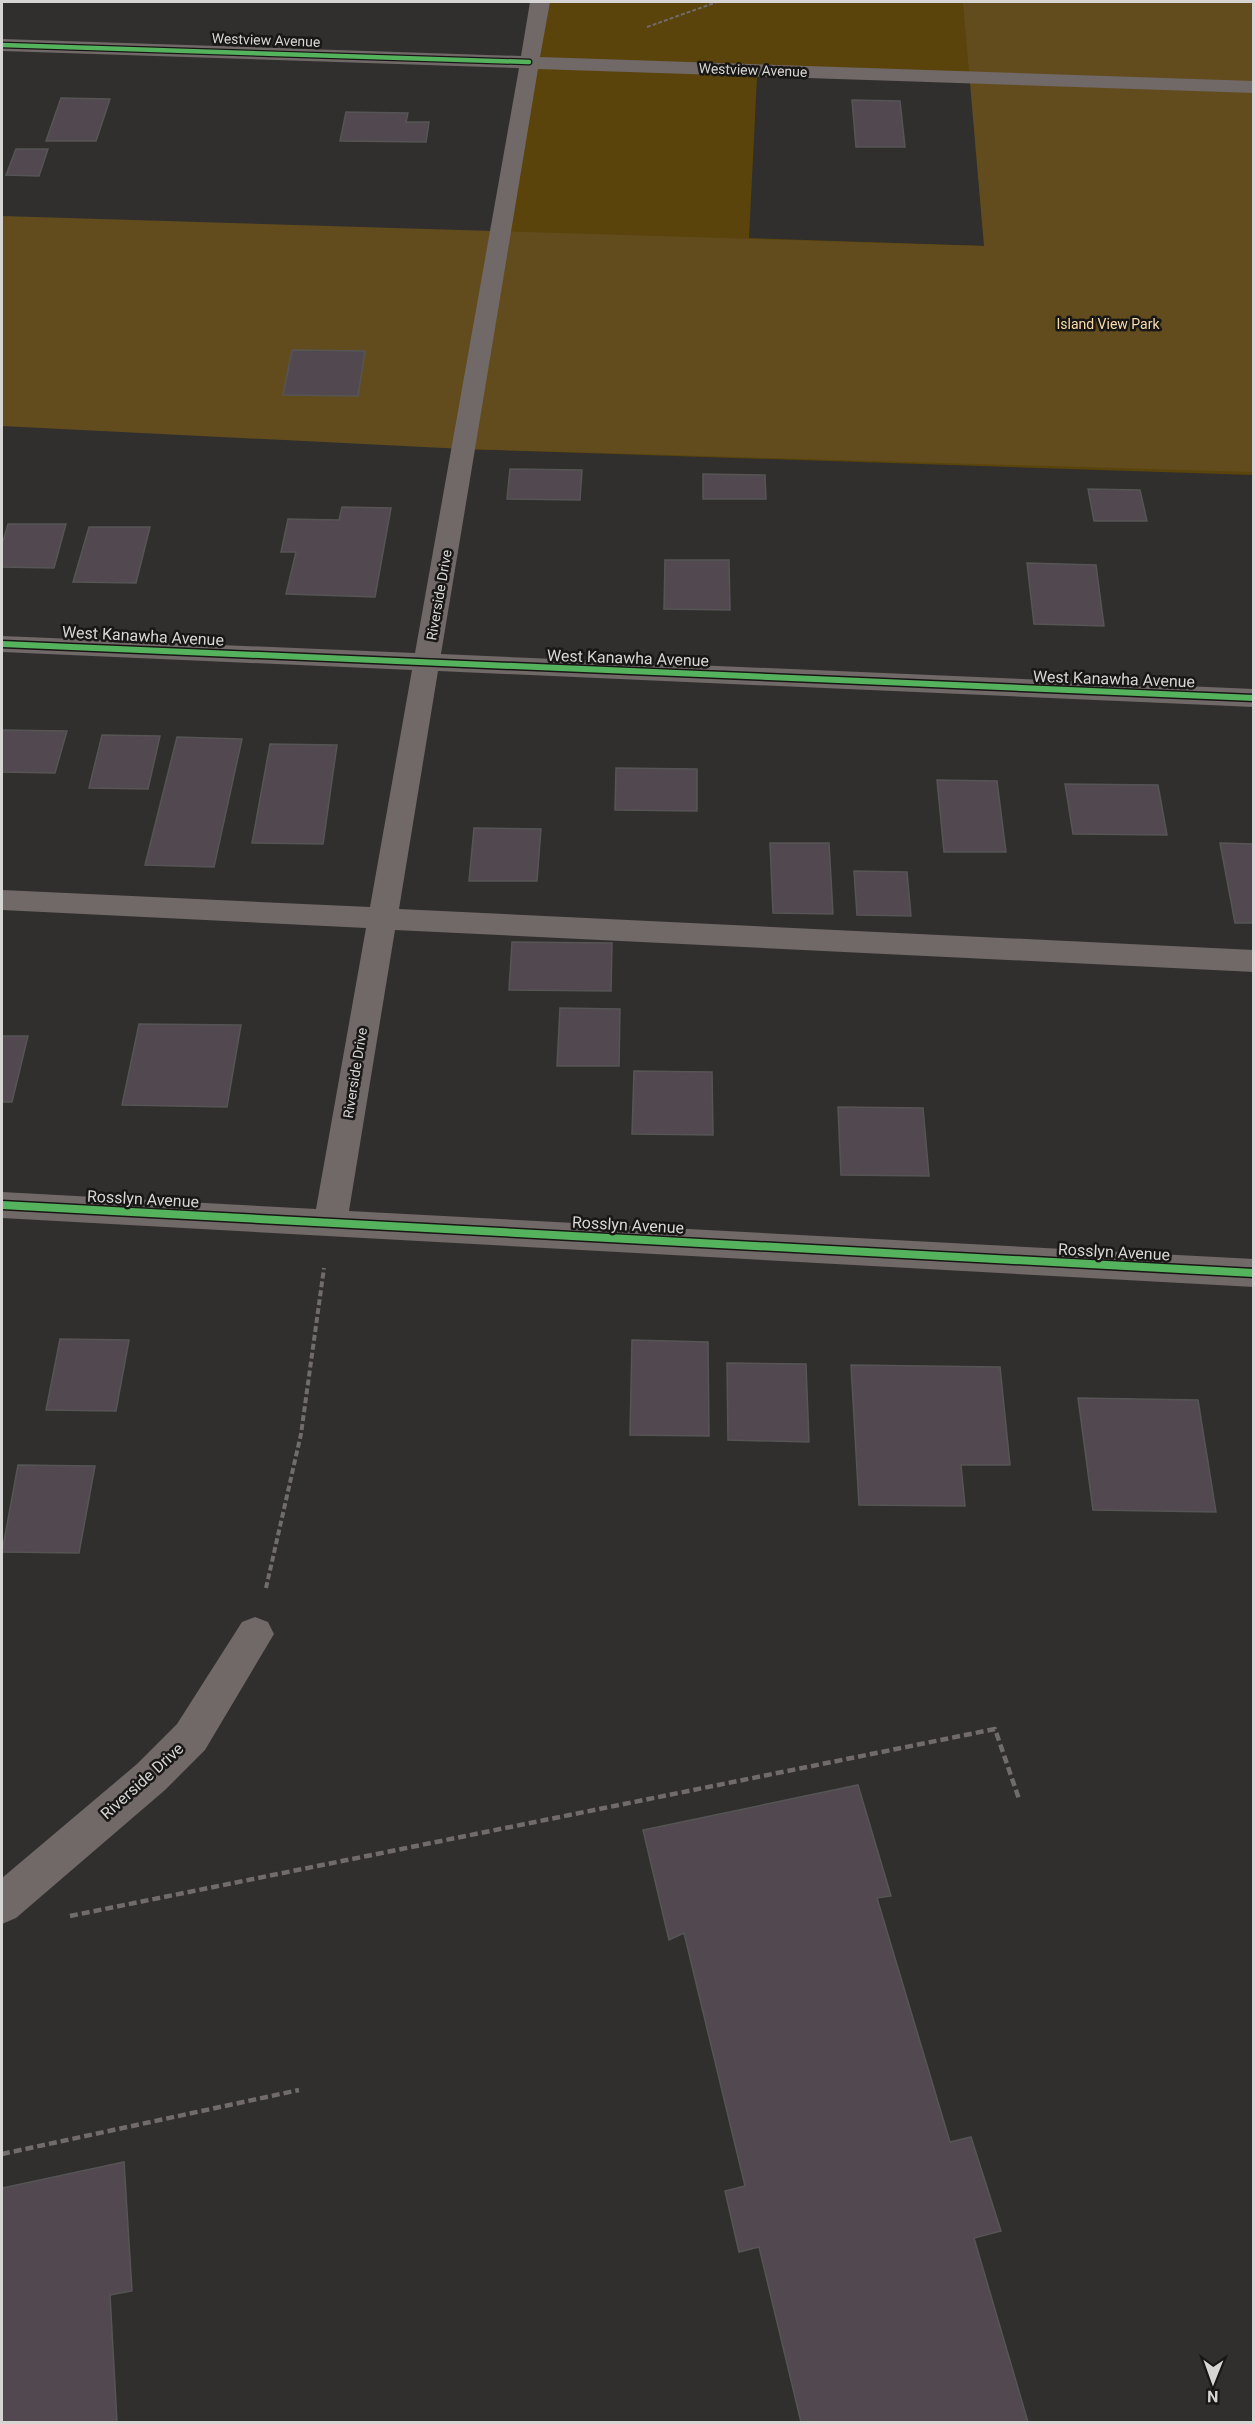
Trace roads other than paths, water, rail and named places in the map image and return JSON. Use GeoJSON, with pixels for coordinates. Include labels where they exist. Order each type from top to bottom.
{"type":"FeatureCollection","features":[{"type":"Feature","properties":{"kind":"street","name":"Riverside Drive"},"geometry":{"type":"LineString","coordinates":[[330,1223],[540,2]]}},
{"type":"Feature","properties":{"kind":"street","name":"Westview Avenue"},"geometry":{"type":"LineString","coordinates":[[2,45],[1254,87]]}},
{"type":"Feature","properties":{"kind":"street","name":"West Kanawha Avenue"},"geometry":{"type":"LineString","coordinates":[[2,644],[1254,698]]}},
{"type":"Feature","properties":{"kind":"street"},"geometry":{"type":"LineString","coordinates":[[2,900],[1254,961]]}},
{"type":"Feature","properties":{"kind":"street","name":"Rosslyn Avenue"},"geometry":{"type":"LineString","coordinates":[[2,1205],[1254,1273]]}},
{"type":"Feature","properties":{"kind":"street","name":"Riverside Drive"},"geometry":{"type":"LineString","coordinates":[[2,1904],[151,1777],[191,1737],[255,1634]]}},
{"type":"Feature","properties":{"kind":"park label","name":"Island View Park"},"geometry":{"type":"Point","coordinates":[1108,324]}}]}
